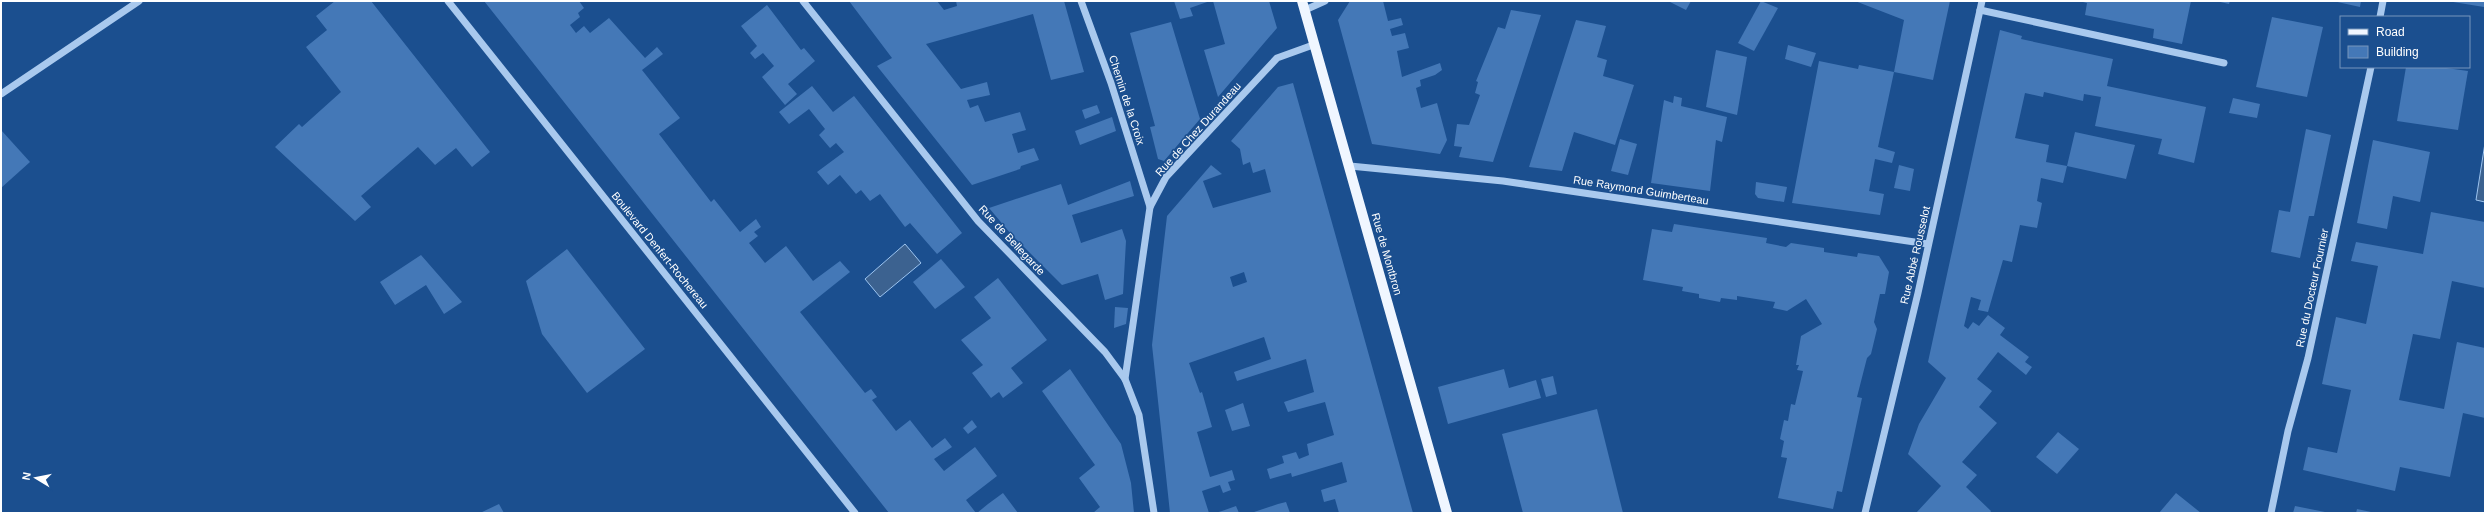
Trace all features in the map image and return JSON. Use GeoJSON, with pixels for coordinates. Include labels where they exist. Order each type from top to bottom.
{"type":"FeatureCollection","features":[{"type":"Feature","properties":{"kind":"main road","name":"Rue de Montbron"},"geometry":{"type":"LineString","coordinates":[[1303,6],[1313,45],[1350,166],[1447,513]]}},
{"type":"Feature","properties":{"kind":"street"},"geometry":{"type":"LineString","coordinates":[[1,94],[139,1]]}},
{"type":"Feature","properties":{"kind":"street","name":"Boulevard Denfert-Rochereau"},"geometry":{"type":"LineString","coordinates":[[448,1],[855,513]]}},
{"type":"Feature","properties":{"kind":"street","name":"Rue de Bellegarde"},"geometry":{"type":"LineString","coordinates":[[804,1],[978,221],[1105,352],[1125,379],[1139,415],[1154,513]]}},
{"type":"Feature","properties":{"kind":"street","name":"Chemin de la Croix"},"geometry":{"type":"LineString","coordinates":[[1081,1],[1111,84],[1150,207]]}},
{"type":"Feature","properties":{"kind":"street"},"geometry":{"type":"LineString","coordinates":[[1303,6],[1325,1]]}},
{"type":"Feature","properties":{"kind":"street","name":"Rue Abbé Rousselot"},"geometry":{"type":"LineString","coordinates":[[1865,513],[1928,244],[1982,1]]}},
{"type":"Feature","properties":{"kind":"street"},"geometry":{"type":"LineString","coordinates":[[2380,16],[2383,1]]}},
{"type":"Feature","properties":{"kind":"street"},"geometry":{"type":"LineString","coordinates":[[1980,10],[2224,63]]}},
{"type":"Feature","properties":{"kind":"street","name":"Rue de Chez Durandeau"},"geometry":{"type":"LineString","coordinates":[[1125,379],[1150,207],[1166,178],[1277,58],[1313,45]]}},
{"type":"Feature","properties":{"kind":"street","name":"Rue du Docteur Fournier"},"geometry":{"type":"LineString","coordinates":[[2270,513],[2288,431],[2308,358],[2371,68]]}},
{"type":"Feature","properties":{"kind":"street","name":"Rue Raymond Guimberteau"},"geometry":{"type":"LineString","coordinates":[[1350,166],[1503,181],[1928,244]]}},
{"type":"Feature","properties":{"kind":"water"},"geometry":{"type":"Polygon","coordinates":[[[2485,143],[2485,202],[2476,200],[2485,143]]]}},
{"type":"Feature","properties":{"kind":"water"},"geometry":{"type":"Polygon","coordinates":[[[905,244],[921,263],[880,297],[865,279],[905,244]]]}},
{"type":"Feature","properties":{"kind":"building"},"geometry":{"type":"Polygon","coordinates":[[[335,1],[371,1],[490,152],[472,167],[456,148],[435,165],[418,147],[361,196],[371,207],[355,221],[275,147],[299,124],[302,127],[341,92],[306,47],[327,30],[316,16],[335,1]]]}},
{"type":"Feature","properties":{"kind":"building"},"geometry":{"type":"Polygon","coordinates":[[[484,1],[579,1],[584,8],[578,13],[580,17],[570,25],[576,33],[584,26],[590,33],[609,18],[645,58],[657,47],[663,54],[642,70],[680,118],[659,134],[711,202],[714,199],[740,232],[756,219],[761,227],[754,232],[758,236],[749,243],[765,263],[786,246],[813,281],[840,261],[850,272],[800,312],[865,393],[871,389],[877,397],[872,400],[896,431],[910,420],[932,448],[945,438],[952,447],[934,459],[944,471],[975,447],[997,476],[966,500],[976,513],[889,513],[484,1]]]}},
{"type":"Feature","properties":{"kind":"building"},"geometry":{"type":"Polygon","coordinates":[[[849,1],[937,1],[944,10],[957,6],[956,1],[1064,1],[1084,72],[1051,80],[1033,14],[926,44],[961,89],[987,82],[990,95],[967,100],[970,108],[978,105],[985,122],[1020,112],[1026,130],[1012,134],[1018,153],[1034,148],[1039,160],[1021,166],[1020,169],[972,185],[877,66],[892,58],[849,1]]]}},
{"type":"Feature","properties":{"kind":"building"},"geometry":{"type":"Polygon","coordinates":[[[1174,1],[1210,1],[1190,8],[1193,16],[1180,19],[1174,1]]]}},
{"type":"Feature","properties":{"kind":"building"},"geometry":{"type":"Polygon","coordinates":[[[1213,1],[1269,1],[1277,28],[1218,97],[1204,50],[1225,44],[1213,1]]]}},
{"type":"Feature","properties":{"kind":"building"},"geometry":{"type":"Polygon","coordinates":[[[1350,1],[1383,1],[1388,21],[1401,18],[1403,25],[1390,29],[1392,36],[1405,33],[1409,48],[1397,51],[1402,77],[1440,63],[1442,70],[1435,75],[1420,80],[1421,86],[1416,88],[1421,108],[1437,103],[1447,140],[1440,154],[1372,144],[1338,20],[1350,1]]]}},
{"type":"Feature","properties":{"kind":"building"},"geometry":{"type":"Polygon","coordinates":[[[1668,1],[1691,1],[1686,10],[1668,1]]]}},
{"type":"Feature","properties":{"kind":"building"},"geometry":{"type":"Polygon","coordinates":[[[1761,1],[1778,8],[1754,51],[1738,43],[1761,1]]]}},
{"type":"Feature","properties":{"kind":"building"},"geometry":{"type":"Polygon","coordinates":[[[1855,1],[1950,1],[1933,80],[1894,72],[1904,20],[1855,1]]]}},
{"type":"Feature","properties":{"kind":"building"},"geometry":{"type":"Polygon","coordinates":[[[2079,1],[2191,1],[2182,44],[2153,38],[2154,29],[2085,15],[2087,3],[2079,1]]]}},
{"type":"Feature","properties":{"kind":"building"},"geometry":{"type":"Polygon","coordinates":[[[2216,1],[2230,1],[2229,4],[2216,1]]]}},
{"type":"Feature","properties":{"kind":"building"},"geometry":{"type":"Polygon","coordinates":[[[2333,1],[2361,1],[2360,7],[2333,1]]]}},
{"type":"Feature","properties":{"kind":"building"},"geometry":{"type":"Polygon","coordinates":[[[2447,1],[2485,1],[2484,7],[2447,1]]]}},
{"type":"Feature","properties":{"kind":"building"},"geometry":{"type":"Polygon","coordinates":[[[767,5],[801,50],[804,48],[815,61],[788,84],[797,94],[785,105],[762,77],[774,66],[763,53],[755,59],[750,53],[757,46],[741,26],[767,5]]]}},
{"type":"Feature","properties":{"kind":"building"},"geometry":{"type":"Polygon","coordinates":[[[1511,10],[1541,15],[1493,162],[1459,157],[1462,147],[1454,146],[1457,124],[1469,125],[1480,95],[1475,93],[1478,82],[1476,81],[1498,27],[1505,29],[1511,10]]]}},
{"type":"Feature","properties":{"kind":"building"},"geometry":{"type":"Polygon","coordinates":[[[2272,17],[2323,27],[2307,97],[2256,87],[2272,17]]]}},
{"type":"Feature","properties":{"kind":"building"},"geometry":{"type":"Polygon","coordinates":[[[1576,20],[1606,26],[1597,57],[1607,60],[1603,76],[1634,85],[1615,145],[1574,132],[1562,171],[1529,167],[1576,20]]]}},
{"type":"Feature","properties":{"kind":"building"},"geometry":{"type":"Polygon","coordinates":[[[1171,22],[1200,119],[1164,161],[1158,159],[1150,127],[1155,126],[1130,33],[1171,22]]]}},
{"type":"Feature","properties":{"kind":"building"},"geometry":{"type":"Polygon","coordinates":[[[2000,30],[2022,36],[2021,39],[2113,59],[2107,86],[2206,107],[2194,163],[2158,154],[2162,139],[2095,126],[2101,97],[2084,94],[2083,101],[2044,92],[2043,97],[2025,93],[2015,138],[2049,145],[2046,162],[2067,166],[2063,183],[2041,178],[2037,201],[2042,203],[2037,228],[2020,225],[2012,262],[2003,260],[1988,312],[1978,310],[1981,300],[1971,297],[1964,326],[1968,329],[1973,322],[1979,326],[1988,315],[2005,328],[2000,335],[2029,357],[2025,362],[2032,367],[2026,375],[1998,352],[1977,379],[1992,391],[1979,407],[1997,423],[1962,462],[1977,475],[1966,487],[1991,511],[1990,513],[1916,513],[1941,486],[1908,454],[1919,424],[1946,378],[1928,362],[2000,30]]]}},
{"type":"Feature","properties":{"kind":"building"},"geometry":{"type":"Polygon","coordinates":[[[1788,45],[1816,53],[1811,67],[1785,59],[1788,45]]]}},
{"type":"Feature","properties":{"kind":"building"},"geometry":{"type":"Polygon","coordinates":[[[1716,50],[1747,57],[1737,115],[1706,107],[1716,50]]]}},
{"type":"Feature","properties":{"kind":"building"},"geometry":{"type":"Polygon","coordinates":[[[1819,61],[1858,69],[1859,65],[1894,72],[1878,147],[1895,152],[1892,163],[1875,159],[1869,191],[1884,194],[1880,215],[1792,203],[1819,61]]]}},
{"type":"Feature","properties":{"kind":"building"},"geometry":{"type":"Polygon","coordinates":[[[2406,68],[2446,68],[2468,71],[2458,130],[2397,121],[2406,68]]]}},
{"type":"Feature","properties":{"kind":"building"},"geometry":{"type":"Polygon","coordinates":[[[1293,83],[1413,513],[1339,513],[1335,499],[1324,502],[1321,490],[1347,482],[1342,462],[1292,477],[1291,473],[1270,479],[1267,469],[1284,463],[1282,456],[1296,452],[1299,459],[1309,455],[1307,444],[1334,435],[1325,402],[1288,412],[1284,402],[1314,392],[1306,359],[1237,381],[1234,372],[1271,359],[1264,337],[1189,363],[1200,393],[1202,392],[1212,427],[1197,432],[1210,477],[1232,470],[1235,480],[1228,482],[1231,490],[1223,493],[1220,485],[1202,491],[1209,513],[1170,513],[1152,345],[1167,216],[1211,165],[1222,174],[1203,181],[1213,208],[1271,192],[1265,169],[1253,173],[1250,162],[1243,165],[1240,149],[1231,141],[1278,87],[1293,83]],[[1244,272],[1230,277],[1233,287],[1247,282],[1244,272]]]}},
{"type":"Feature","properties":{"kind":"building"},"geometry":{"type":"Polygon","coordinates":[[[812,86],[833,112],[854,96],[962,233],[937,254],[910,223],[905,227],[880,194],[870,201],[861,190],[856,194],[840,175],[828,185],[817,172],[844,152],[836,143],[830,148],[819,135],[825,129],[809,109],[789,124],[779,112],[812,86]]]}},
{"type":"Feature","properties":{"kind":"building"},"geometry":{"type":"Polygon","coordinates":[[[1674,96],[1682,98],[1681,106],[1727,117],[1722,142],[1716,140],[1710,191],[1651,183],[1664,100],[1673,103],[1674,96]]]}},
{"type":"Feature","properties":{"kind":"building"},"geometry":{"type":"Polygon","coordinates":[[[2233,98],[2260,104],[2257,118],[2229,113],[2233,98]]]}},
{"type":"Feature","properties":{"kind":"building"},"geometry":{"type":"Polygon","coordinates":[[[1097,105],[1100,113],[1085,119],[1082,110],[1097,105]]]}},
{"type":"Feature","properties":{"kind":"building"},"geometry":{"type":"Polygon","coordinates":[[[1112,117],[1116,131],[1080,145],[1075,131],[1112,117]]]}},
{"type":"Feature","properties":{"kind":"building"},"geometry":{"type":"Polygon","coordinates":[[[2306,129],[2331,135],[2314,216],[2309,216],[2300,258],[2271,252],[2279,210],[2290,212],[2306,129]]]}},
{"type":"Feature","properties":{"kind":"building"},"geometry":{"type":"Polygon","coordinates":[[[1,130],[30,162],[1,188],[1,130]]]}},
{"type":"Feature","properties":{"kind":"building"},"geometry":{"type":"Polygon","coordinates":[[[2075,132],[2135,145],[2126,179],[2067,166],[2075,132]]]}},
{"type":"Feature","properties":{"kind":"building"},"geometry":{"type":"Polygon","coordinates":[[[1620,139],[1637,144],[1628,175],[1611,171],[1620,139]]]}},
{"type":"Feature","properties":{"kind":"building"},"geometry":{"type":"Polygon","coordinates":[[[2373,140],[2430,152],[2420,202],[2393,196],[2387,229],[2357,223],[2373,140]]]}},
{"type":"Feature","properties":{"kind":"building"},"geometry":{"type":"Polygon","coordinates":[[[1899,165],[1914,169],[1910,191],[1894,188],[1899,165]]]}},
{"type":"Feature","properties":{"kind":"building"},"geometry":{"type":"Polygon","coordinates":[[[1130,181],[1134,196],[1072,215],[1081,243],[1122,229],[1126,241],[1123,294],[1105,300],[1098,274],[1062,285],[1011,234],[989,208],[1061,184],[1068,205],[1130,181]]]}},
{"type":"Feature","properties":{"kind":"building"},"geometry":{"type":"Polygon","coordinates":[[[1756,182],[1787,187],[1784,202],[1758,198],[1755,194],[1756,182]]]}},
{"type":"Feature","properties":{"kind":"building"},"geometry":{"type":"Polygon","coordinates":[[[2431,212],[2485,222],[2485,288],[2452,281],[2440,339],[2413,334],[2399,400],[2444,409],[2457,342],[2485,348],[2485,418],[2463,413],[2450,477],[2400,467],[2395,491],[2303,470],[2308,447],[2337,453],[2351,390],[2322,384],[2336,317],[2366,324],[2378,266],[2351,261],[2356,242],[2423,254],[2431,212]]]}},
{"type":"Feature","properties":{"kind":"building"},"geometry":{"type":"Polygon","coordinates":[[[1674,224],[1767,238],[1766,243],[1786,247],[1791,243],[1824,248],[1824,252],[1857,257],[1858,253],[1879,256],[1889,272],[1885,294],[1880,294],[1874,322],[1877,329],[1871,354],[1867,358],[1857,397],[1862,398],[1842,492],[1837,491],[1833,509],[1778,498],[1787,458],[1781,457],[1784,441],[1780,439],[1784,420],[1788,421],[1791,404],[1795,405],[1803,371],[1797,370],[1799,365],[1796,365],[1801,336],[1822,324],[1806,299],[1787,311],[1773,308],[1775,302],[1737,296],[1737,300],[1721,298],[1720,302],[1699,298],[1699,294],[1682,291],[1683,287],[1643,280],[1652,229],[1672,232],[1674,224]]]}},
{"type":"Feature","properties":{"kind":"building"},"geometry":{"type":"Polygon","coordinates":[[[567,249],[645,349],[587,393],[542,334],[526,281],[567,249]]]}},
{"type":"Feature","properties":{"kind":"building"},"geometry":{"type":"Polygon","coordinates":[[[421,255],[462,302],[444,314],[426,285],[395,305],[380,282],[421,255]]]}},
{"type":"Feature","properties":{"kind":"building"},"geometry":{"type":"Polygon","coordinates":[[[941,259],[965,287],[935,309],[913,282],[941,259]]]}},
{"type":"Feature","properties":{"kind":"building"},"geometry":{"type":"Polygon","coordinates":[[[998,278],[1047,340],[1011,368],[1023,383],[1003,398],[999,392],[991,398],[972,373],[983,365],[961,340],[991,318],[974,297],[998,278]]]}},
{"type":"Feature","properties":{"kind":"building"},"geometry":{"type":"Polygon","coordinates":[[[1115,307],[1128,308],[1126,324],[1114,328],[1115,307]]]}},
{"type":"Feature","properties":{"kind":"building"},"geometry":{"type":"Polygon","coordinates":[[[1070,369],[1121,444],[1131,483],[1134,513],[1093,513],[1100,507],[1079,478],[1095,465],[1042,391],[1070,369]]]}},
{"type":"Feature","properties":{"kind":"building"},"geometry":{"type":"Polygon","coordinates":[[[1504,369],[1509,388],[1536,380],[1541,398],[1448,424],[1438,387],[1504,369]]]}},
{"type":"Feature","properties":{"kind":"building"},"geometry":{"type":"Polygon","coordinates":[[[1553,376],[1557,394],[1546,397],[1541,379],[1553,376]]]}},
{"type":"Feature","properties":{"kind":"building"},"geometry":{"type":"Polygon","coordinates":[[[1243,403],[1250,426],[1232,431],[1225,410],[1243,403]]]}},
{"type":"Feature","properties":{"kind":"building"},"geometry":{"type":"Polygon","coordinates":[[[1597,409],[1623,513],[1523,513],[1502,434],[1597,409]]]}},
{"type":"Feature","properties":{"kind":"building"},"geometry":{"type":"Polygon","coordinates":[[[972,420],[977,427],[968,434],[963,428],[972,420]]]}},
{"type":"Feature","properties":{"kind":"building"},"geometry":{"type":"Polygon","coordinates":[[[2058,432],[2079,449],[2057,474],[2036,457],[2058,432]]]}},
{"type":"Feature","properties":{"kind":"building"},"geometry":{"type":"Polygon","coordinates":[[[1003,493],[1018,513],[977,513],[988,504],[1003,493]]]}},
{"type":"Feature","properties":{"kind":"building"},"geometry":{"type":"Polygon","coordinates":[[[2176,493],[2201,513],[2159,513],[2176,493]]]}},
{"type":"Feature","properties":{"kind":"building"},"geometry":{"type":"Polygon","coordinates":[[[1286,502],[1290,513],[1251,513],[1278,504],[1286,502]]]}},
{"type":"Feature","properties":{"kind":"building"},"geometry":{"type":"Polygon","coordinates":[[[499,504],[504,513],[480,513],[499,504]]]}},
{"type":"Feature","properties":{"kind":"building"},"geometry":{"type":"Polygon","coordinates":[[[1236,506],[1239,513],[1215,513],[1222,511],[1236,506]]]}},
{"type":"Feature","properties":{"kind":"building"},"geometry":{"type":"Polygon","coordinates":[[[2295,506],[2325,512],[2325,513],[2293,513],[2295,506]]]}},
{"type":"Feature","properties":{"kind":"building"},"geometry":{"type":"Polygon","coordinates":[[[2357,509],[2371,512],[2371,513],[2356,513],[2357,509]]]}}]}
